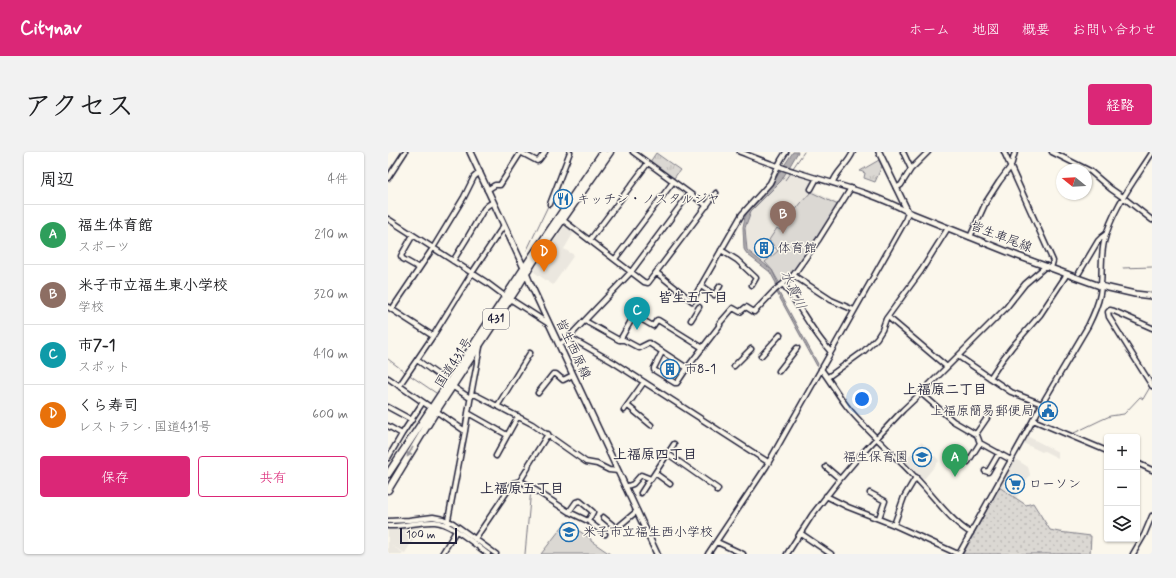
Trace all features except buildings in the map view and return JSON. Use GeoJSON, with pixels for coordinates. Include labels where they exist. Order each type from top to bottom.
{"type":"FeatureCollection","features":[{"type":"Feature","properties":{"kind":"highway","name":"国道431号"},"geometry":{"type":"LineString","coordinates":[[450,384],[480,343],[603,152]]}},
{"type":"Feature","properties":{"kind":"highway","name":"国道431号"},"geometry":{"type":"LineString","coordinates":[[525,271],[537,257],[610,152]]}},
{"type":"Feature","properties":{"kind":"highway","name":"国道431号"},"geometry":{"type":"LineString","coordinates":[[388,474],[508,298]]}},
{"type":"Feature","properties":{"kind":"highway","name":"国道431号"},"geometry":{"type":"LineString","coordinates":[[388,490],[433,409]]}},
{"type":"Feature","properties":{"kind":"main road","name":"皆生西原線"},"geometry":{"type":"LineString","coordinates":[[470,152],[657,554]]}},
{"type":"Feature","properties":{"kind":"main road"},"geometry":{"type":"LineString","coordinates":[[879,152],[908,212]]}},
{"type":"Feature","properties":{"kind":"main road","name":"皆生車尾線"},"geometry":{"type":"LineString","coordinates":[[908,212],[1100,286],[1135,294],[1152,296]]}},
{"type":"Feature","properties":{"kind":"street"},"geometry":{"type":"LineString","coordinates":[[388,178],[405,152]]}},
{"type":"Feature","properties":{"kind":"street"},"geometry":{"type":"LineString","coordinates":[[487,190],[495,185],[500,186],[521,152],[537,161],[545,152]]}},
{"type":"Feature","properties":{"kind":"street"},"geometry":{"type":"LineString","coordinates":[[550,204],[570,152]]}},
{"type":"Feature","properties":{"kind":"street"},"geometry":{"type":"LineString","coordinates":[[633,152],[706,206]]}},
{"type":"Feature","properties":{"kind":"street"},"geometry":{"type":"LineString","coordinates":[[708,554],[768,462],[905,221],[908,212],[851,188],[779,167],[740,152]]}},
{"type":"Feature","properties":{"kind":"street"},"geometry":{"type":"LineString","coordinates":[[657,273],[692,301],[742,214],[770,183],[786,152]]}},
{"type":"Feature","properties":{"kind":"street"},"geometry":{"type":"LineString","coordinates":[[833,182],[835,176],[849,160],[853,152]]}},
{"type":"Feature","properties":{"kind":"street"},"geometry":{"type":"LineString","coordinates":[[903,152],[911,169]]}},
{"type":"Feature","properties":{"kind":"street"},"geometry":{"type":"LineString","coordinates":[[896,188],[901,185],[911,169],[928,152]]}},
{"type":"Feature","properties":{"kind":"street"},"geometry":{"type":"LineString","coordinates":[[787,554],[826,496],[876,438],[1006,308],[1025,284],[1048,267],[1053,261],[1004,152]]}},
{"type":"Feature","properties":{"kind":"street"},"geometry":{"type":"LineString","coordinates":[[970,237],[986,202],[1011,166],[1015,152]]}},
{"type":"Feature","properties":{"kind":"street"},"geometry":{"type":"LineString","coordinates":[[1052,152],[1089,170],[1111,189],[1151,219]]}},
{"type":"Feature","properties":{"kind":"street"},"geometry":{"type":"LineString","coordinates":[[826,496],[852,509],[879,518],[958,554],[1042,404],[1088,326],[1100,294],[1101,259],[1106,234],[1114,214],[1152,153]]}},
{"type":"Feature","properties":{"kind":"street"},"geometry":{"type":"LineString","coordinates":[[590,240],[648,163]]}},
{"type":"Feature","properties":{"kind":"street"},"geometry":{"type":"LineString","coordinates":[[433,336],[390,308],[433,248],[464,197],[474,177],[480,172]]}},
{"type":"Feature","properties":{"kind":"street"},"geometry":{"type":"LineString","coordinates":[[810,189],[817,178]]}},
{"type":"Feature","properties":{"kind":"street"},"geometry":{"type":"LineString","coordinates":[[615,259],[673,182]]}},
{"type":"Feature","properties":{"kind":"street"},"geometry":{"type":"LineString","coordinates":[[662,352],[654,368],[655,371],[676,384],[719,324],[733,308],[740,312],[746,307],[754,312],[793,275],[819,239],[851,188]]}},
{"type":"Feature","properties":{"kind":"street"},"geometry":{"type":"LineString","coordinates":[[563,220],[644,282],[648,283],[716,193]]}},
{"type":"Feature","properties":{"kind":"street"},"geometry":{"type":"LineString","coordinates":[[559,345],[585,321],[631,272],[689,194]]}},
{"type":"Feature","properties":{"kind":"street"},"geometry":{"type":"LineString","coordinates":[[453,260],[484,210],[493,202]]}},
{"type":"Feature","properties":{"kind":"street"},"geometry":{"type":"LineString","coordinates":[[388,220],[453,260],[549,324]]}},
{"type":"Feature","properties":{"kind":"street"},"geometry":{"type":"LineString","coordinates":[[399,386],[504,225]]}},
{"type":"Feature","properties":{"kind":"street"},"geometry":{"type":"LineString","coordinates":[[828,377],[853,360],[871,345],[882,330],[886,319],[921,271],[948,228]]}},
{"type":"Feature","properties":{"kind":"street"},"geometry":{"type":"LineString","coordinates":[[1079,273],[1098,241],[1106,234]]}},
{"type":"Feature","properties":{"kind":"street"},"geometry":{"type":"LineString","coordinates":[[413,235],[401,256],[403,259],[419,268]]}},
{"type":"Feature","properties":{"kind":"street"},"geometry":{"type":"LineString","coordinates":[[721,250],[737,260],[756,278],[752,285]]}},
{"type":"Feature","properties":{"kind":"street"},"geometry":{"type":"LineString","coordinates":[[990,378],[1012,346],[1040,315],[1067,274]]}},
{"type":"Feature","properties":{"kind":"street"},"geometry":{"type":"LineString","coordinates":[[793,275],[831,300],[854,310]]}},
{"type":"Feature","properties":{"kind":"street"},"geometry":{"type":"LineString","coordinates":[[784,284],[812,327],[831,352]]}},
{"type":"Feature","properties":{"kind":"street"},"geometry":{"type":"LineString","coordinates":[[701,286],[714,295],[720,286]]}},
{"type":"Feature","properties":{"kind":"street"},"geometry":{"type":"LineString","coordinates":[[620,340],[640,305]]}},
{"type":"Feature","properties":{"kind":"street"},"geometry":{"type":"LineString","coordinates":[[691,320],[699,307]]}},
{"type":"Feature","properties":{"kind":"street"},"geometry":{"type":"LineString","coordinates":[[1152,328],[1114,311],[1110,310],[1108,312],[1109,317],[1152,386]]}},
{"type":"Feature","properties":{"kind":"street"},"geometry":{"type":"LineString","coordinates":[[634,315],[653,326],[658,320],[703,348]]}},
{"type":"Feature","properties":{"kind":"street"},"geometry":{"type":"LineString","coordinates":[[888,317],[947,367]]}},
{"type":"Feature","properties":{"kind":"street"},"geometry":{"type":"LineString","coordinates":[[585,321],[619,340],[624,340],[639,348],[650,343],[687,368]]}},
{"type":"Feature","properties":{"kind":"street"},"geometry":{"type":"LineString","coordinates":[[761,356],[780,335]]}},
{"type":"Feature","properties":{"kind":"street"},"geometry":{"type":"LineString","coordinates":[[569,337],[613,362],[768,462]]}},
{"type":"Feature","properties":{"kind":"street"},"geometry":{"type":"LineString","coordinates":[[448,523],[480,343]]}},
{"type":"Feature","properties":{"kind":"street"},"geometry":{"type":"LineString","coordinates":[[779,371],[797,348]]}},
{"type":"Feature","properties":{"kind":"street"},"geometry":{"type":"LineString","coordinates":[[734,366],[751,349]]}},
{"type":"Feature","properties":{"kind":"street"},"geometry":{"type":"LineString","coordinates":[[498,406],[530,353]]}},
{"type":"Feature","properties":{"kind":"street"},"geometry":{"type":"LineString","coordinates":[[958,356],[1010,392],[1042,404]]}},
{"type":"Feature","properties":{"kind":"street"},"geometry":{"type":"LineString","coordinates":[[417,360],[450,384],[470,396],[476,395],[518,416],[548,434],[586,462],[598,464],[609,470],[618,471]]}},
{"type":"Feature","properties":{"kind":"street"},"geometry":{"type":"LineString","coordinates":[[821,369],[828,377],[848,408],[961,527],[971,533]]}},
{"type":"Feature","properties":{"kind":"street"},"geometry":{"type":"LineString","coordinates":[[538,393],[553,374],[556,374],[563,380],[573,375]]}},
{"type":"Feature","properties":{"kind":"street"},"geometry":{"type":"LineString","coordinates":[[388,378],[465,431]]}},
{"type":"Feature","properties":{"kind":"street"},"geometry":{"type":"LineString","coordinates":[[624,410],[644,382]]}},
{"type":"Feature","properties":{"kind":"street"},"geometry":{"type":"LineString","coordinates":[[922,393],[953,421],[976,434],[980,443],[1011,460]]}},
{"type":"Feature","properties":{"kind":"street"},"geometry":{"type":"LineString","coordinates":[[388,458],[423,402]]}},
{"type":"Feature","properties":{"kind":"street"},"geometry":{"type":"LineString","coordinates":[[628,406],[650,425]]}},
{"type":"Feature","properties":{"kind":"street"},"geometry":{"type":"LineString","coordinates":[[388,407],[412,420]]}},
{"type":"Feature","properties":{"kind":"street"},"geometry":{"type":"LineString","coordinates":[[468,413],[507,435]]}},
{"type":"Feature","properties":{"kind":"street"},"geometry":{"type":"LineString","coordinates":[[496,456],[518,416]]}},
{"type":"Feature","properties":{"kind":"street"},"geometry":{"type":"LineString","coordinates":[[976,434],[987,418]]}},
{"type":"Feature","properties":{"kind":"street"},"geometry":{"type":"LineString","coordinates":[[1034,420],[1104,450]]}},
{"type":"Feature","properties":{"kind":"street"},"geometry":{"type":"LineString","coordinates":[[388,426],[402,434]]}},
{"type":"Feature","properties":{"kind":"street"},"geometry":{"type":"LineString","coordinates":[[520,482],[548,434]]}},
{"type":"Feature","properties":{"kind":"street"},"geometry":{"type":"LineString","coordinates":[[968,462],[980,443]]}},
{"type":"Feature","properties":{"kind":"street"},"geometry":{"type":"LineString","coordinates":[[641,493],[674,444]]}},
{"type":"Feature","properties":{"kind":"street"},"geometry":{"type":"LineString","coordinates":[[985,471],[988,472],[999,453]]}},
{"type":"Feature","properties":{"kind":"street"},"geometry":{"type":"LineString","coordinates":[[668,454],[718,489],[717,491]]}},
{"type":"Feature","properties":{"kind":"street"},"geometry":{"type":"LineString","coordinates":[[1140,464],[1152,470]]}},
{"type":"Feature","properties":{"kind":"street"},"geometry":{"type":"LineString","coordinates":[[826,467],[840,479]]}},
{"type":"Feature","properties":{"kind":"street"},"geometry":{"type":"LineString","coordinates":[[655,473],[670,484]]}},
{"type":"Feature","properties":{"kind":"street"},"geometry":{"type":"LineString","coordinates":[[625,487],[633,484],[641,475],[650,479]]}},
{"type":"Feature","properties":{"kind":"street"},"geometry":{"type":"LineString","coordinates":[[894,525],[904,497],[914,478]]}},
{"type":"Feature","properties":{"kind":"street"},"geometry":{"type":"LineString","coordinates":[[475,539],[513,483],[520,482],[532,487],[569,512],[588,521],[604,534]]}},
{"type":"Feature","properties":{"kind":"street"},"geometry":{"type":"LineString","coordinates":[[870,493],[885,501],[879,518]]}},
{"type":"Feature","properties":{"kind":"street"},"geometry":{"type":"LineString","coordinates":[[569,512],[576,502],[580,502],[593,512],[588,521]]}},
{"type":"Feature","properties":{"kind":"street"},"geometry":{"type":"LineString","coordinates":[[603,517],[615,527],[618,527],[637,511]]}},
{"type":"Feature","properties":{"kind":"street"},"geometry":{"type":"LineString","coordinates":[[1133,554],[1144,535],[1152,516]]}},
{"type":"Feature","properties":{"kind":"street"},"geometry":{"type":"LineString","coordinates":[[388,526],[433,517],[438,518],[475,539],[496,554]]}},
{"type":"Feature","properties":{"kind":"street"},"geometry":{"type":"LineString","coordinates":[[388,521],[409,523]]}},
{"type":"Feature","properties":{"kind":"street"},"geometry":{"type":"LineString","coordinates":[[448,523],[488,554]]}},
{"type":"Feature","properties":{"kind":"street"},"geometry":{"type":"LineString","coordinates":[[442,554],[456,530]]}},
{"type":"Feature","properties":{"kind":"street"},"geometry":{"type":"LineString","coordinates":[[800,533],[831,554]]}},
{"type":"Feature","properties":{"kind":"street"},"geometry":{"type":"LineString","coordinates":[[716,542],[743,554]]}},
{"type":"Feature","properties":{"kind":"shaded area"},"geometry":{"type":"Polygon","coordinates":[[[793,152],[798,152],[781,181],[751,211],[745,228],[747,250],[772,270],[778,283],[778,291],[818,364],[817,366],[776,291],[776,283],[770,272],[748,255],[744,249],[743,227],[748,210],[772,184],[793,152]]]}},
{"type":"Feature","properties":{"kind":"shaded area"},"geometry":{"type":"Polygon","coordinates":[[[787,172],[814,179],[808,188],[839,204],[802,261],[790,276],[779,285],[779,282],[772,270],[747,249],[746,228],[751,211],[781,181],[787,172]]]}},
{"type":"Feature","properties":{"kind":"shaded area"},"geometry":{"type":"Polygon","coordinates":[[[564,227],[567,227],[574,232],[564,249],[574,255],[553,285],[534,272],[534,270],[564,227]]]}},
{"type":"Feature","properties":{"kind":"shaded area"},"geometry":{"type":"Polygon","coordinates":[[[1027,436],[1058,452],[1058,458],[1023,443],[1027,436]]]}},
{"type":"Feature","properties":{"kind":"shaded area"},"geometry":{"type":"Polygon","coordinates":[[[921,442],[931,449],[930,456],[932,458],[935,456],[939,461],[924,479],[921,479],[905,461],[921,442]]]}},
{"type":"Feature","properties":{"kind":"shaded area"},"geometry":{"type":"Polygon","coordinates":[[[1014,458],[1028,467],[1030,475],[1016,499],[999,487],[1014,458]]]}},
{"type":"Feature","properties":{"kind":"shaded area"},"geometry":{"type":"Polygon","coordinates":[[[421,527],[405,553],[390,545],[405,554],[388,554],[388,529],[421,527]]]}},
{"type":"Feature","properties":{"kind":"green space"},"geometry":{"type":"Polygon","coordinates":[[[656,153],[680,170],[674,178],[671,178],[650,162],[656,153]]]}},
{"type":"Feature","properties":{"kind":"green space"},"geometry":{"type":"Polygon","coordinates":[[[879,160],[882,166],[875,182],[864,178],[865,173],[860,171],[879,160]]]}},
{"type":"Feature","properties":{"kind":"green space"},"geometry":{"type":"Polygon","coordinates":[[[811,192],[838,205],[791,275],[780,284],[772,270],[765,262],[778,251],[769,240],[777,228],[780,230],[811,192]]]}},
{"type":"Feature","properties":{"kind":"green space"},"geometry":{"type":"Polygon","coordinates":[[[999,487],[1026,505],[1033,503],[1050,530],[1091,536],[1090,554],[963,554],[999,487]]]}},
{"type":"Feature","properties":{"kind":"green space","name":"米子市立福生西小学校"},"geometry":{"type":"Polygon","coordinates":[[[566,522],[591,539],[591,541],[610,554],[541,554],[566,522]]]}},
{"type":"Feature","properties":{"kind":"waterway"},"geometry":{"type":"LineString","coordinates":[[793,168],[804,152]]}},
{"type":"Feature","properties":{"kind":"waterway"},"geometry":{"type":"LineString","coordinates":[[785,180],[790,173]]}},
{"type":"Feature","properties":{"kind":"waterway"},"geometry":{"type":"LineString","coordinates":[[527,250],[548,206]]}},
{"type":"Feature","properties":{"kind":"waterway"},"geometry":{"type":"LineString","coordinates":[[1123,268],[1152,267]]}},
{"type":"Feature","properties":{"kind":"waterway"},"geometry":{"type":"LineString","coordinates":[[388,359],[405,372]]}},
{"type":"Feature","properties":{"kind":"waterway"},"geometry":{"type":"LineString","coordinates":[[408,374],[436,393]]}},
{"type":"Feature","properties":{"kind":"waterway"},"geometry":{"type":"LineString","coordinates":[[1072,434],[1110,416],[1124,414],[1140,397],[1143,399],[1150,387]]}},
{"type":"Feature","properties":{"kind":"waterway"},"geometry":{"type":"LineString","coordinates":[[453,507],[470,416]]}},
{"type":"Feature","properties":{"kind":"waterway"},"geometry":{"type":"LineString","coordinates":[[1037,419],[1062,430]]}},
{"type":"Feature","properties":{"kind":"waterway"},"geometry":{"type":"LineString","coordinates":[[525,554],[531,489]]}},
{"type":"Feature","properties":{"kind":"place","name":"キッチン・ノスタルジヤ"},"geometry":{"type":"Point","coordinates":[563,199]}},
{"type":"Feature","properties":{"kind":"place","name":"米子市立福生東小学校"},"geometry":{"type":"Point","coordinates":[783,234]}},
{"type":"Feature","properties":{"kind":"place","name":"体育館"},"geometry":{"type":"Point","coordinates":[764,248]}},
{"type":"Feature","properties":{"kind":"place","name":"くら寿司"},"geometry":{"type":"Point","coordinates":[544,272]}},
{"type":"Feature","properties":{"kind":"place","name":"市7-1"},"geometry":{"type":"Point","coordinates":[637,330]}},
{"type":"Feature","properties":{"kind":"place","name":"市8-1"},"geometry":{"type":"Point","coordinates":[670,369]}},
{"type":"Feature","properties":{"kind":"place","name":"上福原簡易郵便局"},"geometry":{"type":"Point","coordinates":[1048,411]}},
{"type":"Feature","properties":{"kind":"place","name":"福生保育園"},"geometry":{"type":"Point","coordinates":[922,457]}},
{"type":"Feature","properties":{"kind":"place","name":"福生体育館"},"geometry":{"type":"Point","coordinates":[955,477]}},
{"type":"Feature","properties":{"kind":"place","name":"ローソン"},"geometry":{"type":"Point","coordinates":[1015,484]}},
{"type":"Feature","properties":{"kind":"place","name":"米子市立福生西小学校"},"geometry":{"type":"Point","coordinates":[569,532]}},
{"type":"Feature","properties":{"kind":"district","name":"皆生五丁目"},"geometry":{"type":"Point","coordinates":[693,298]}},
{"type":"Feature","properties":{"kind":"district","name":"上福原二丁目"},"geometry":{"type":"Point","coordinates":[945,390]}},
{"type":"Feature","properties":{"kind":"district","name":"上福原四丁目"},"geometry":{"type":"Point","coordinates":[655,455]}},
{"type":"Feature","properties":{"kind":"district","name":"上福原五丁目"},"geometry":{"type":"Point","coordinates":[522,489]}},
{"type":"Feature","properties":{"kind":"water label","name":"水貫川"},"geometry":{"type":"Point","coordinates":[793,290]}}]}
